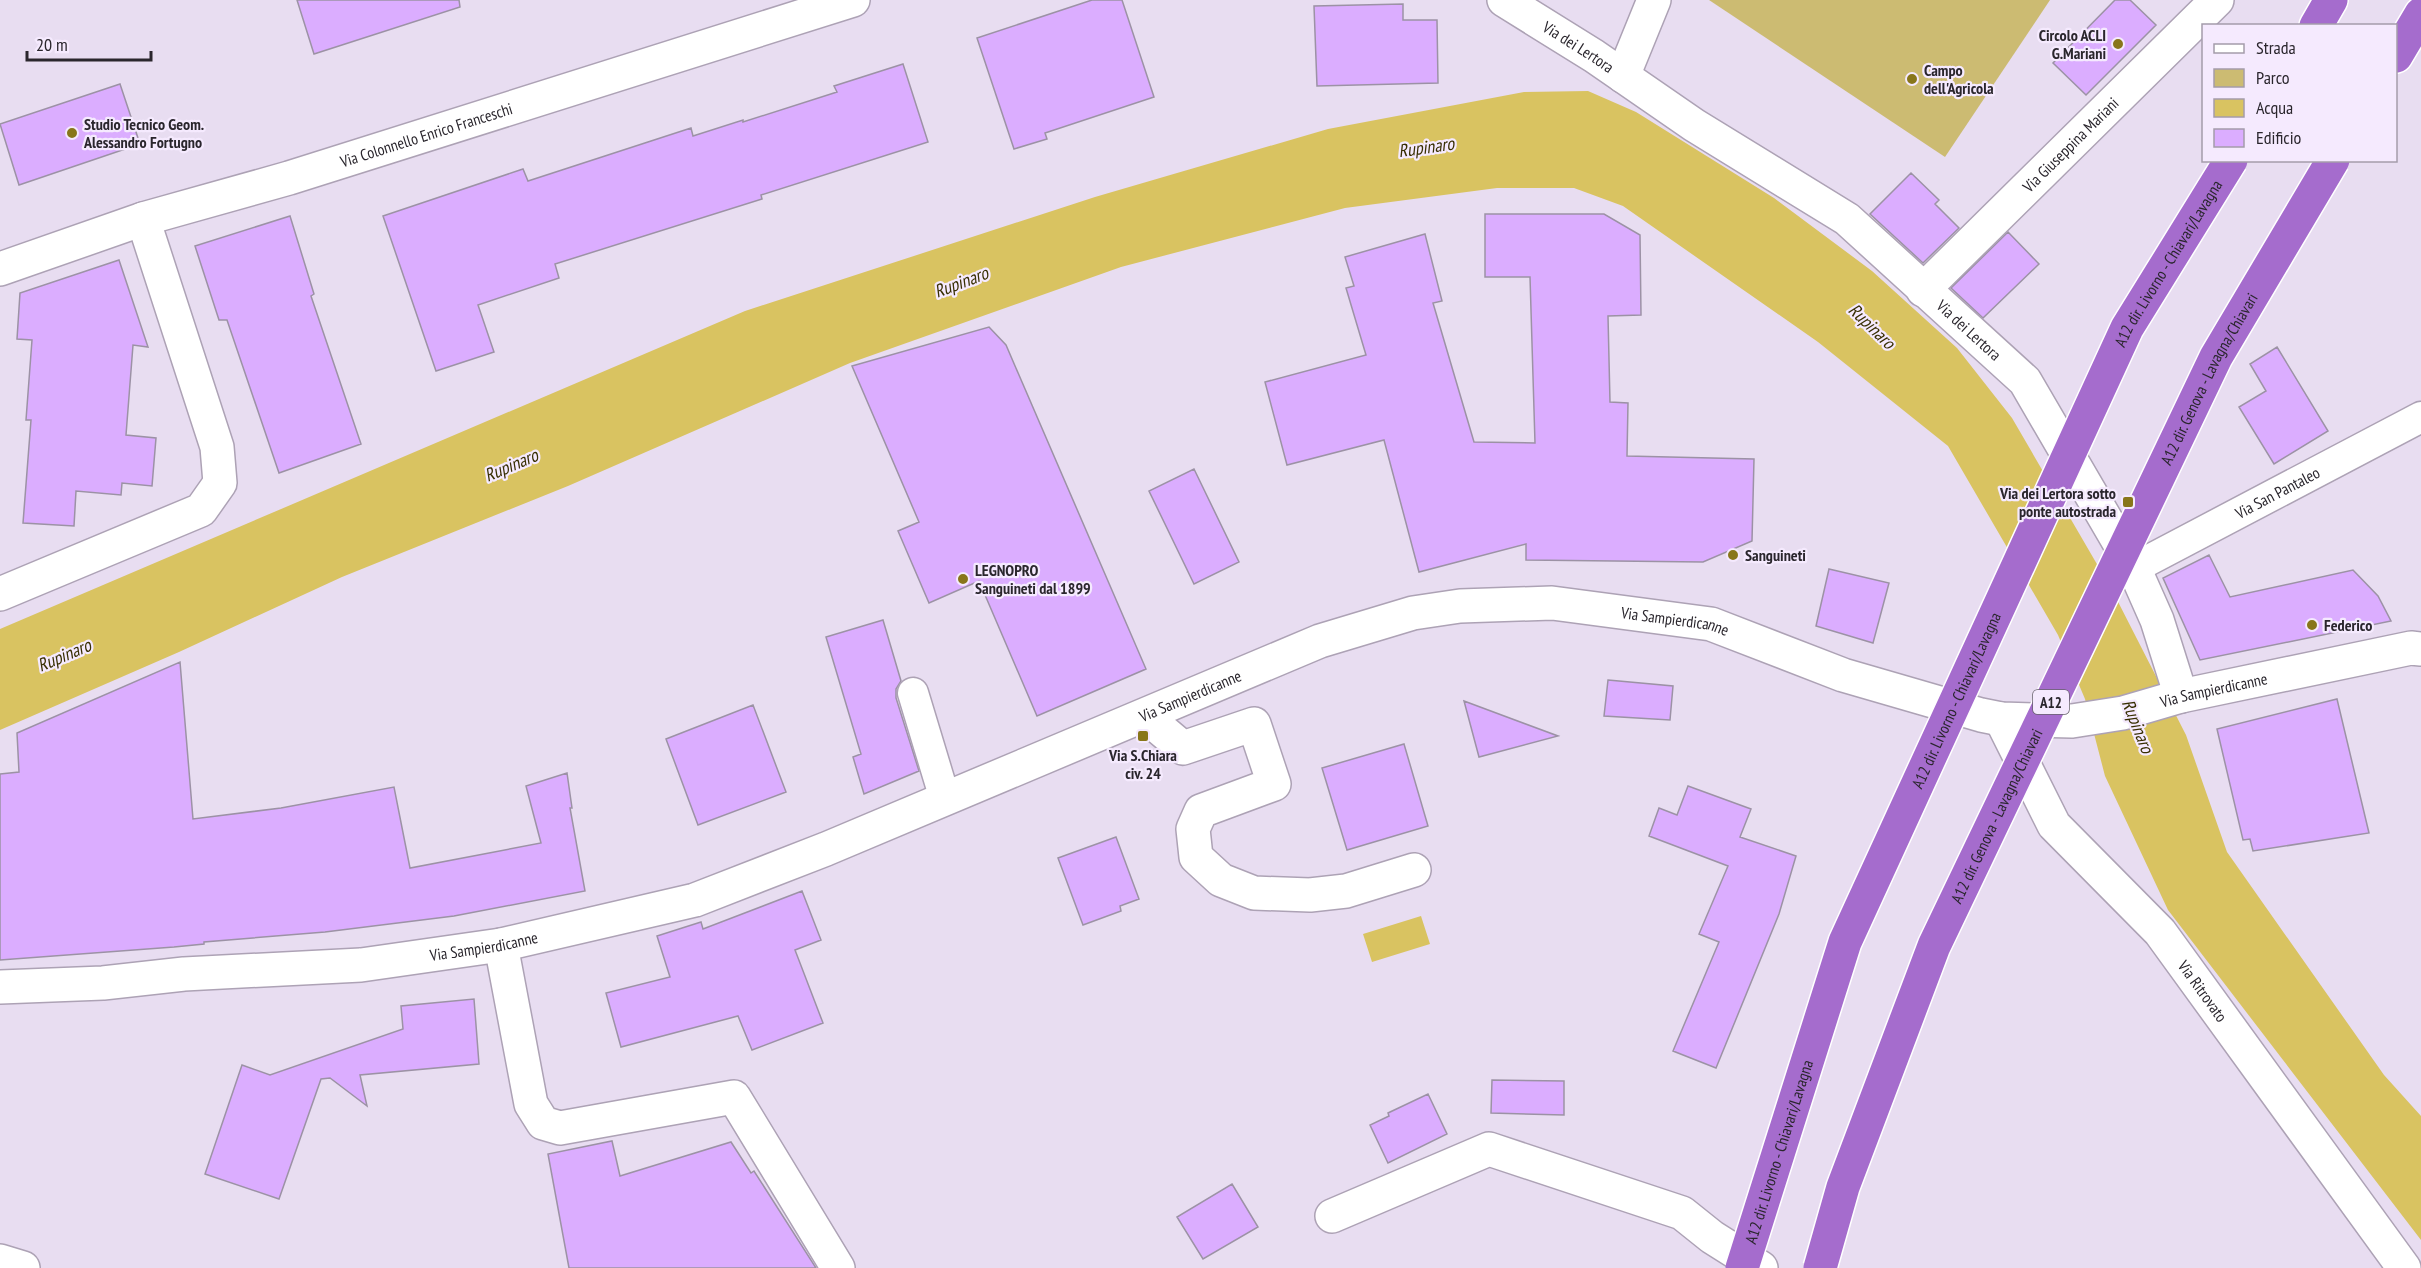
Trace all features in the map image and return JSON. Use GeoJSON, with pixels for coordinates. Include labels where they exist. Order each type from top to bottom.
{"type":"FeatureCollection","features":[{"type":"Feature","properties":{"kind":"highway"},"geometry":{"type":"LineString","coordinates":[[2317,24],[2331,0]]}},
{"type":"Feature","properties":{"kind":"highway"},"geometry":{"type":"LineString","coordinates":[[2397,54],[2421,14]]}},
{"type":"Feature","properties":{"kind":"highway","name":"A12 dir. Livorno - Chiavari/Lavagna"},"geometry":{"type":"LineString","coordinates":[[1742,1268],[1845,942],[2127,328],[2230,162]]}},
{"type":"Feature","properties":{"kind":"highway","name":"A12 dir. Genova - Lavagna/Chiavari"},"geometry":{"type":"LineString","coordinates":[[1820,1268],[1844,1186],[1934,946],[2216,357],[2332,162]]}},
{"type":"Feature","properties":{"kind":"main road","name":"Via Colonnello Enrico Franceschi"},"geometry":{"type":"LineString","coordinates":[[0,269],[143,219],[315,170],[853,0]]}},
{"type":"Feature","properties":{"kind":"main road","name":"Via dei Lertora"},"geometry":{"type":"LineString","coordinates":[[1504,0],[1623,76],[1694,125],[1847,219],[2025,381],[2134,568],[2157,620],[2181,696]]}},
{"type":"Feature","properties":{"kind":"main road","name":"Via dei Lertora"},"geometry":{"type":"LineString","coordinates":[[1623,76],[1654,0]]}},
{"type":"Feature","properties":{"kind":"main road","name":"Via Giuseppina Mariani"},"geometry":{"type":"LineString","coordinates":[[1923,290],[2217,0]]}},
{"type":"Feature","properties":{"kind":"main road"},"geometry":{"type":"LineString","coordinates":[[0,594],[201,510],[220,483],[217,447],[143,219]]}},
{"type":"Feature","properties":{"kind":"main road","name":"Via Sampierdicanne"},"geometry":{"type":"LineString","coordinates":[[0,987],[103,983],[184,974],[361,965],[501,945],[695,900],[1145,716],[1320,640],[1413,613],[1460,606],[1552,603],[1711,624],[1843,675],[2001,719],[2072,721],[2123,713],[2181,696],[2399,650],[2421,649]]}},
{"type":"Feature","properties":{"kind":"main road"},"geometry":{"type":"LineString","coordinates":[[1145,716],[1184,748],[1254,724],[1274,784],[1201,811],[1193,829],[1196,857],[1221,880],[1254,893],[1310,896],[1346,891],[1414,870]]}},
{"type":"Feature","properties":{"kind":"main road","name":"Via Ritrovato"},"geometry":{"type":"LineString","coordinates":[[2001,719],[2054,825],[2160,932],[2404,1268]]}},
{"type":"Feature","properties":{"kind":"main road"},"geometry":{"type":"LineString","coordinates":[[501,945],[531,1104],[543,1123],[560,1128],[735,1097],[838,1268]]}},
{"type":"Feature","properties":{"kind":"main road"},"geometry":{"type":"LineString","coordinates":[[1332,1216],[1489,1149],[1682,1213],[1712,1237],[1761,1268]]}},
{"type":"Feature","properties":{"kind":"main road"},"geometry":{"type":"LineString","coordinates":[[0,1261],[23,1268]]}},
{"type":"Feature","properties":{"kind":"street","name":"Via San Pantaleo"},"geometry":{"type":"LineString","coordinates":[[2134,568],[2421,417]]}},
{"type":"Feature","properties":{"kind":"street"},"geometry":{"type":"LineString","coordinates":[[913,693],[945,799]]}},
{"type":"Feature","properties":{"kind":"green space","name":"Campo dell'Agricola"},"geometry":{"type":"Polygon","coordinates":[[[1709,0],[2050,0],[1945,157],[1709,0]]]}},
{"type":"Feature","properties":{"kind":"water","name":"Rupinaro"},"geometry":{"type":"Polygon","coordinates":[[[1588,91],[1636,112],[1774,198],[1872,271],[1957,348],[2012,418],[2112,590],[2186,735],[2227,852],[2384,1075],[2421,1116],[2421,1240],[2168,910],[2105,776],[2085,699],[2058,635],[1948,446],[1818,342],[1623,206],[1574,188],[1497,188],[1345,208],[1121,267],[850,363],[568,486],[342,577],[179,652],[0,730],[0,629],[745,311],[1095,197],[1328,129],[1524,92],[1588,91]]]}},
{"type":"Feature","properties":{"kind":"water"},"geometry":{"type":"Polygon","coordinates":[[[1421,916],[1430,944],[1372,962],[1363,934],[1421,916]]]}},
{"type":"Feature","properties":{"kind":"building"},"geometry":{"type":"Polygon","coordinates":[[[297,0],[459,0],[460,7],[314,54],[297,0]]]}},
{"type":"Feature","properties":{"kind":"building"},"geometry":{"type":"Polygon","coordinates":[[[1092,0],[1122,0],[1154,97],[1045,133],[1047,139],[1014,149],[977,38],[1092,0]]]}},
{"type":"Feature","properties":{"kind":"building","name":"Circolo ACLI G.Mariani"},"geometry":{"type":"Polygon","coordinates":[[[2115,0],[2130,0],[2156,25],[2086,95],[2053,63],[2115,0]]]}},
{"type":"Feature","properties":{"kind":"building"},"geometry":{"type":"Polygon","coordinates":[[[1403,4],[1403,20],[1437,20],[1438,83],[1317,86],[1314,6],[1403,4]]]}},
{"type":"Feature","properties":{"kind":"building"},"geometry":{"type":"Polygon","coordinates":[[[903,64],[928,142],[761,195],[762,199],[555,264],[559,278],[478,305],[494,352],[436,371],[383,216],[523,169],[528,181],[691,128],[693,136],[743,120],[743,122],[837,92],[834,86],[903,64]]]}},
{"type":"Feature","properties":{"kind":"building"},"geometry":{"type":"Polygon","coordinates":[[[120,84],[140,144],[19,185],[0,124],[120,84]]]}},
{"type":"Feature","properties":{"kind":"building"},"geometry":{"type":"Polygon","coordinates":[[[1911,173],[1939,200],[1935,204],[1959,228],[1923,263],[1870,214],[1911,173]]]}},
{"type":"Feature","properties":{"kind":"building"},"geometry":{"type":"Polygon","coordinates":[[[1485,214],[1604,214],[1640,235],[1641,315],[1608,316],[1610,402],[1628,403],[1627,456],[1754,459],[1752,541],[1703,562],[1526,560],[1526,544],[1419,572],[1384,440],[1287,465],[1265,382],[1366,355],[1346,288],[1354,286],[1345,257],[1425,234],[1442,301],[1433,303],[1474,442],[1535,443],[1530,277],[1485,277],[1485,214]]]}},
{"type":"Feature","properties":{"kind":"building"},"geometry":{"type":"Polygon","coordinates":[[[290,216],[314,294],[311,296],[361,444],[279,473],[227,320],[219,320],[195,246],[290,216]]]}},
{"type":"Feature","properties":{"kind":"building"},"geometry":{"type":"Polygon","coordinates":[[[2008,232],[2039,264],[1983,318],[1951,288],[2008,232]]]}},
{"type":"Feature","properties":{"kind":"building"},"geometry":{"type":"Polygon","coordinates":[[[119,260],[148,347],[133,345],[126,435],[156,438],[152,486],[122,483],[121,495],[76,491],[74,526],[23,523],[31,420],[26,420],[32,340],[17,339],[20,293],[119,260]]]}},
{"type":"Feature","properties":{"kind":"building"},"geometry":{"type":"Polygon","coordinates":[[[989,327],[1006,345],[1146,669],[1037,716],[979,581],[929,603],[898,531],[919,522],[852,366],[989,327]]]}},
{"type":"Feature","properties":{"kind":"building"},"geometry":{"type":"Polygon","coordinates":[[[2277,347],[2328,431],[2274,464],[2239,407],[2266,391],[2250,364],[2277,347]]]}},
{"type":"Feature","properties":{"kind":"building"},"geometry":{"type":"Polygon","coordinates":[[[1194,469],[1239,562],[1194,584],[1149,491],[1194,469]]]}},
{"type":"Feature","properties":{"kind":"building"},"geometry":{"type":"Polygon","coordinates":[[[2209,555],[2230,597],[2353,570],[2378,596],[2391,621],[2200,660],[2163,578],[2209,555]]]}},
{"type":"Feature","properties":{"kind":"building"},"geometry":{"type":"Polygon","coordinates":[[[1829,569],[1889,583],[1873,643],[1816,626],[1829,569]]]}},
{"type":"Feature","properties":{"kind":"building"},"geometry":{"type":"Polygon","coordinates":[[[883,620],[901,681],[896,689],[896,698],[919,771],[864,794],[853,757],[861,754],[826,637],[883,620]]]}},
{"type":"Feature","properties":{"kind":"building"},"geometry":{"type":"Polygon","coordinates":[[[180,662],[193,819],[281,808],[394,787],[410,868],[541,843],[526,786],[567,773],[572,808],[570,808],[585,891],[454,916],[325,932],[204,942],[204,944],[174,947],[0,960],[0,774],[19,772],[17,733],[180,662]]]}},
{"type":"Feature","properties":{"kind":"building"},"geometry":{"type":"Polygon","coordinates":[[[1608,680],[1673,686],[1670,720],[1604,716],[1608,680]]]}},
{"type":"Feature","properties":{"kind":"building"},"geometry":{"type":"Polygon","coordinates":[[[2337,699],[2369,833],[2253,851],[2250,839],[2243,840],[2217,729],[2337,699]]]}},
{"type":"Feature","properties":{"kind":"building"},"geometry":{"type":"Polygon","coordinates":[[[1464,701],[1558,736],[1479,757],[1464,701]]]}},
{"type":"Feature","properties":{"kind":"building"},"geometry":{"type":"Polygon","coordinates":[[[753,705],[786,792],[698,825],[666,739],[753,705]]]}},
{"type":"Feature","properties":{"kind":"building"},"geometry":{"type":"Polygon","coordinates":[[[1404,744],[1428,826],[1347,850],[1322,768],[1404,744]]]}},
{"type":"Feature","properties":{"kind":"building"},"geometry":{"type":"Polygon","coordinates":[[[1688,786],[1751,809],[1740,837],[1796,856],[1779,914],[1716,1068],[1673,1051],[1719,942],[1699,934],[1728,866],[1649,836],[1659,808],[1677,815],[1688,786]]]}},
{"type":"Feature","properties":{"kind":"building"},"geometry":{"type":"Polygon","coordinates":[[[1116,837],[1139,899],[1120,906],[1121,911],[1083,925],[1058,858],[1116,837]]]}},
{"type":"Feature","properties":{"kind":"building"},"geometry":{"type":"Polygon","coordinates":[[[802,891],[821,940],[795,950],[823,1023],[752,1050],[738,1016],[621,1047],[606,993],[670,977],[657,936],[701,922],[703,929],[802,891]]]}},
{"type":"Feature","properties":{"kind":"building"},"geometry":{"type":"Polygon","coordinates":[[[474,999],[479,1064],[360,1075],[367,1106],[330,1078],[321,1079],[279,1199],[205,1174],[242,1065],[270,1075],[403,1029],[401,1006],[474,999]]]}},
{"type":"Feature","properties":{"kind":"building"},"geometry":{"type":"Polygon","coordinates":[[[1492,1080],[1564,1081],[1564,1115],[1491,1113],[1492,1080]]]}},
{"type":"Feature","properties":{"kind":"building"},"geometry":{"type":"Polygon","coordinates":[[[1428,1094],[1447,1134],[1388,1163],[1370,1125],[1389,1116],[1388,1113],[1428,1094]]]}},
{"type":"Feature","properties":{"kind":"building"},"geometry":{"type":"Polygon","coordinates":[[[612,1141],[620,1176],[731,1142],[751,1173],[754,1171],[816,1268],[569,1268],[548,1154],[612,1141]]]}},
{"type":"Feature","properties":{"kind":"building"},"geometry":{"type":"Polygon","coordinates":[[[1232,1184],[1258,1227],[1203,1259],[1177,1217],[1232,1184]]]}},
{"type":"Feature","properties":{"kind":"place","name":"Circolo ACLI G.Mariani"},"geometry":{"type":"Point","coordinates":[2118,44]}},
{"type":"Feature","properties":{"kind":"place","name":"Campo dell'Agricola"},"geometry":{"type":"Point","coordinates":[1912,79]}},
{"type":"Feature","properties":{"kind":"place","name":"Studio Tecnico Geom. Alessandro Fortugno"},"geometry":{"type":"Point","coordinates":[72,133]}},
{"type":"Feature","properties":{"kind":"place","name":"Via dei Lertora sotto ponte autostrada"},"geometry":{"type":"Point","coordinates":[2128,502]}},
{"type":"Feature","properties":{"kind":"place","name":"Sanguineti"},"geometry":{"type":"Point","coordinates":[1733,555]}},
{"type":"Feature","properties":{"kind":"place","name":"LEGNOPRO Sanguineti dal 1899"},"geometry":{"type":"Point","coordinates":[963,579]}},
{"type":"Feature","properties":{"kind":"place","name":"Federico"},"geometry":{"type":"Point","coordinates":[2312,625]}},
{"type":"Feature","properties":{"kind":"place","name":"Via S.Chiara civ. 24"},"geometry":{"type":"Point","coordinates":[1143,736]}}]}
